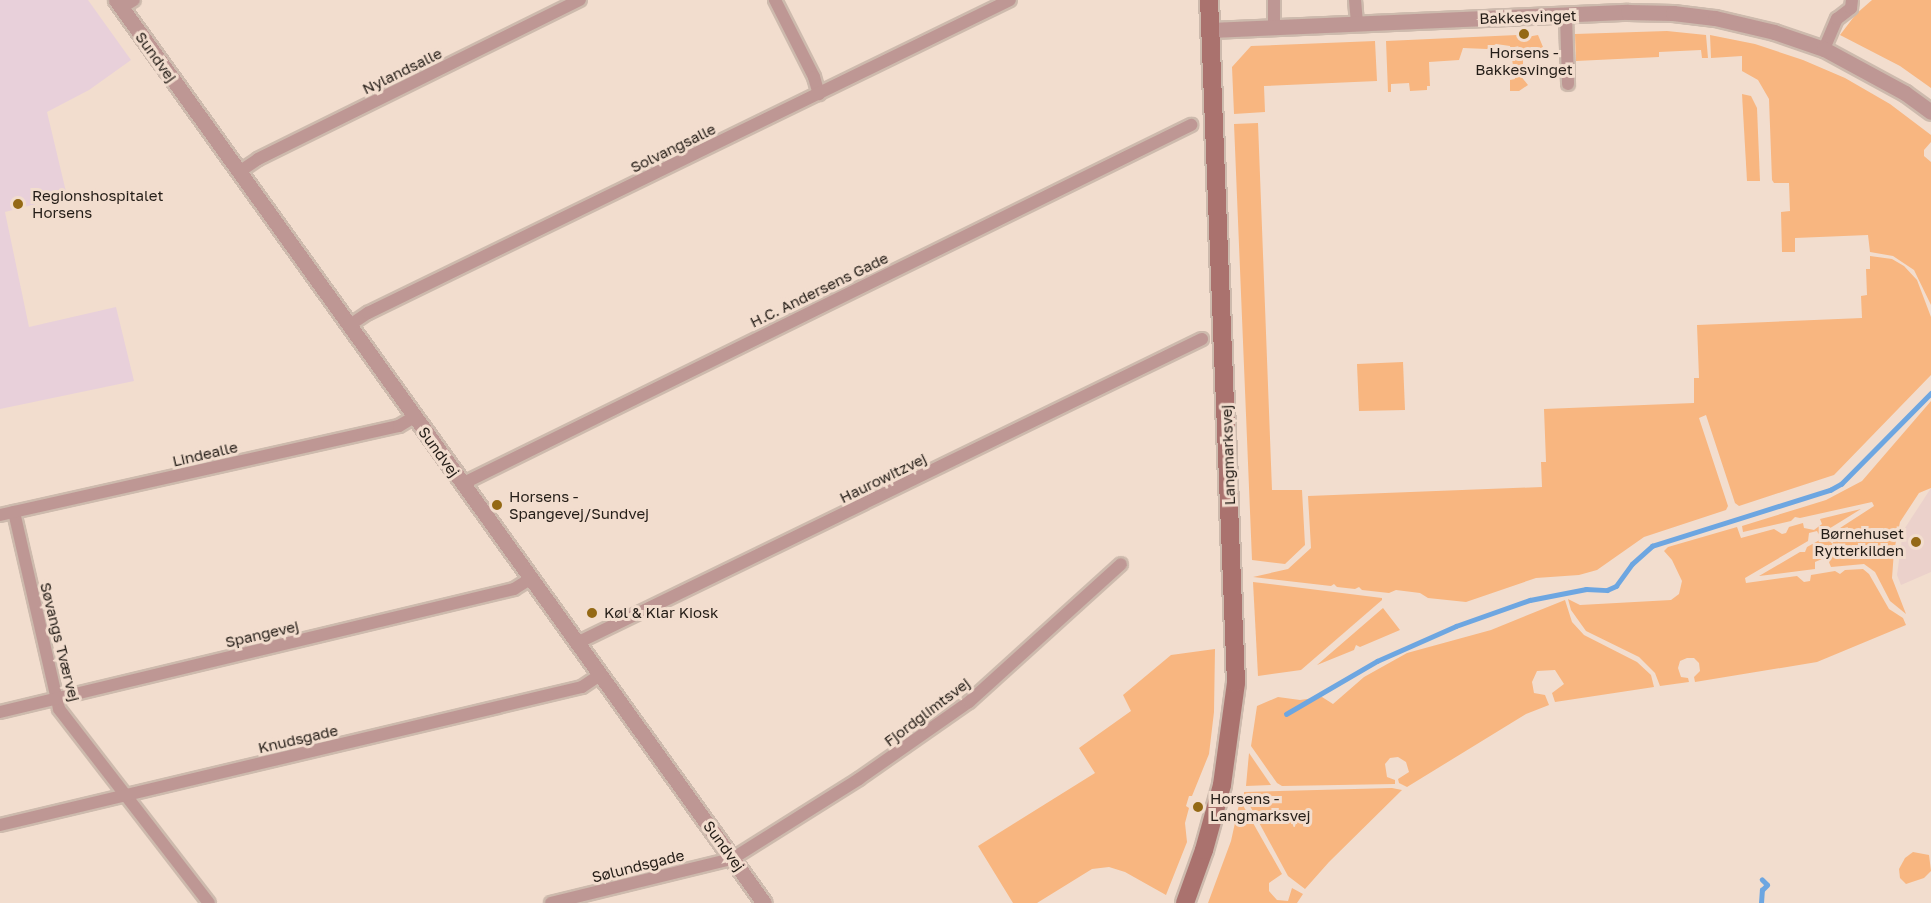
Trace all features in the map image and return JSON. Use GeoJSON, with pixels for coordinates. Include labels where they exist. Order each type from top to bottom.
{"type":"FeatureCollection","features":[{"type":"Feature","properties":{"kind":"main road","name":"Langmarksvej"},"geometry":{"type":"LineString","coordinates":[[1185,903],[1204,850],[1222,785],[1236,683],[1209,0]]}},
{"type":"Feature","properties":{"kind":"street","name":"Nylandsalle"},"geometry":{"type":"LineString","coordinates":[[239,172],[258,159],[580,0]]}},
{"type":"Feature","properties":{"kind":"street"},"geometry":{"type":"LineString","coordinates":[[775,0],[814,77],[819,94]]}},
{"type":"Feature","properties":{"kind":"street","name":"Solvangsalle"},"geometry":{"type":"LineString","coordinates":[[350,325],[378,308],[1010,0]]}},
{"type":"Feature","properties":{"kind":"street"},"geometry":{"type":"LineString","coordinates":[[1274,0],[1274,28]]}},
{"type":"Feature","properties":{"kind":"street"},"geometry":{"type":"LineString","coordinates":[[1355,0],[1357,24]]}},
{"type":"Feature","properties":{"kind":"street"},"geometry":{"type":"LineString","coordinates":[[1824,49],[1836,19],[1851,8],[1852,0]]}},
{"type":"Feature","properties":{"kind":"street","name":"Sundvej"},"geometry":{"type":"LineString","coordinates":[[124,3],[239,172],[764,903]]}},
{"type":"Feature","properties":{"kind":"street","name":"Bakkesvinget"},"geometry":{"type":"LineString","coordinates":[[1211,30],[1566,15],[1662,13],[1715,18],[1774,32],[1824,49],[1905,93],[1931,112]]}},
{"type":"Feature","properties":{"kind":"street"},"geometry":{"type":"LineString","coordinates":[[1566,15],[1568,84]]}},
{"type":"Feature","properties":{"kind":"street","name":"H.C. Andersens Gade"},"geometry":{"type":"LineString","coordinates":[[462,484],[1191,125]]}},
{"type":"Feature","properties":{"kind":"street","name":"Haurowitzvej"},"geometry":{"type":"LineString","coordinates":[[577,643],[1202,339]]}},
{"type":"Feature","properties":{"kind":"street","name":"Lindealle"},"geometry":{"type":"LineString","coordinates":[[0,515],[399,426],[414,417]]}},
{"type":"Feature","properties":{"kind":"street","name":"Søvangs Tværvej"},"geometry":{"type":"LineString","coordinates":[[14,512],[57,699],[63,715],[209,903]]}},
{"type":"Feature","properties":{"kind":"street","name":"Fjordglimtsvej"},"geometry":{"type":"LineString","coordinates":[[732,859],[859,779],[969,702],[1121,564]]}},
{"type":"Feature","properties":{"kind":"street","name":"Spangevej"},"geometry":{"type":"LineString","coordinates":[[0,712],[514,589],[530,579]]}},
{"type":"Feature","properties":{"kind":"street","name":"Knudsgade"},"geometry":{"type":"LineString","coordinates":[[0,825],[582,687],[600,675]]}},
{"type":"Feature","properties":{"kind":"street","name":"Sølundsgade"},"geometry":{"type":"LineString","coordinates":[[551,903],[732,859]]}},
{"type":"Feature","properties":{"kind":"shaded area","name":"Regionshospitalet Horsens"},"geometry":{"type":"Polygon","coordinates":[[[0,0],[88,0],[131,60],[89,90],[47,112],[67,196],[5,212],[29,327],[116,307],[134,381],[0,409],[0,0]]]}},
{"type":"Feature","properties":{"kind":"shaded area"},"geometry":{"type":"Polygon","coordinates":[[[1872,0],[1931,0],[1931,88],[1900,66],[1840,35],[1856,14],[1872,0]]]}},
{"type":"Feature","properties":{"kind":"shaded area"},"geometry":{"type":"Polygon","coordinates":[[[1667,31],[1706,35],[1708,58],[1702,58],[1701,50],[1659,52],[1659,57],[1576,61],[1575,34],[1667,31]]]}},
{"type":"Feature","properties":{"kind":"shaded area"},"geometry":{"type":"Polygon","coordinates":[[[1521,35],[1521,38],[1538,35],[1543,47],[1532,52],[1523,60],[1523,71],[1519,74],[1528,85],[1519,91],[1510,91],[1510,80],[1515,79],[1510,46],[1496,44],[1487,49],[1463,48],[1459,60],[1429,62],[1430,86],[1427,86],[1427,90],[1410,91],[1409,83],[1391,84],[1391,92],[1388,92],[1386,41],[1521,35]]]}},
{"type":"Feature","properties":{"kind":"shaded area"},"geometry":{"type":"Polygon","coordinates":[[[1710,35],[1755,44],[1803,60],[1845,78],[1890,104],[1931,135],[1931,142],[1924,150],[1924,156],[1931,162],[1931,305],[1914,270],[1893,256],[1870,252],[1868,235],[1795,238],[1795,252],[1782,252],[1781,212],[1790,211],[1789,183],[1774,183],[1772,180],[1769,99],[1758,80],[1742,71],[1742,56],[1711,58],[1710,35]]]}},
{"type":"Feature","properties":{"kind":"shaded area"},"geometry":{"type":"Polygon","coordinates":[[[1375,41],[1377,81],[1264,86],[1265,112],[1234,114],[1232,67],[1251,46],[1375,41]]]}},
{"type":"Feature","properties":{"kind":"shaded area"},"geometry":{"type":"Polygon","coordinates":[[[1742,94],[1751,96],[1757,108],[1760,181],[1747,181],[1742,94]]]}},
{"type":"Feature","properties":{"kind":"shaded area"},"geometry":{"type":"Polygon","coordinates":[[[1258,123],[1272,490],[1302,490],[1305,545],[1285,564],[1252,560],[1234,124],[1258,123]]]}},
{"type":"Feature","properties":{"kind":"shaded area"},"geometry":{"type":"Polygon","coordinates":[[[1870,256],[1892,259],[1904,266],[1917,280],[1931,317],[1931,375],[1834,475],[1739,506],[1735,503],[1706,415],[1699,418],[1728,506],[1726,510],[1644,537],[1597,570],[1579,575],[1536,578],[1466,602],[1428,598],[1420,593],[1396,590],[1389,593],[1362,590],[1359,587],[1355,589],[1337,587],[1334,584],[1331,586],[1253,577],[1288,569],[1311,548],[1308,496],[1542,487],[1541,462],[1546,462],[1544,409],[1694,403],[1694,378],[1699,378],[1697,325],[1862,318],[1861,296],[1867,295],[1866,269],[1870,269],[1870,256]]]}},
{"type":"Feature","properties":{"kind":"shaded area"},"geometry":{"type":"Polygon","coordinates":[[[1403,362],[1405,410],[1359,411],[1357,364],[1403,362]]]}},
{"type":"Feature","properties":{"kind":"shaded area"},"geometry":{"type":"Polygon","coordinates":[[[1931,401],[1931,488],[1919,493],[1900,522],[1894,551],[1892,578],[1906,614],[1890,601],[1875,572],[1864,564],[1831,567],[1828,560],[1822,559],[1815,562],[1815,569],[1759,576],[1800,552],[1805,552],[1807,547],[1825,537],[1830,542],[1837,540],[1842,535],[1843,529],[1840,528],[1874,506],[1872,502],[1800,518],[1795,517],[1791,521],[1743,532],[1742,526],[1826,500],[1862,481],[1931,401]]]}},
{"type":"Feature","properties":{"kind":"shaded area","name":"Børnehuset Rytterkilden"},"geometry":{"type":"Polygon","coordinates":[[[1931,488],[1931,572],[1901,585],[1897,575],[1903,531],[1931,488]]]}},
{"type":"Feature","properties":{"kind":"shaded area"},"geometry":{"type":"Polygon","coordinates":[[[1861,509],[1819,535],[1817,531],[1809,533],[1808,541],[1745,578],[1746,583],[1797,576],[1804,582],[1810,581],[1811,575],[1835,571],[1840,574],[1845,570],[1863,569],[1869,574],[1889,609],[1903,618],[1906,625],[1817,662],[1695,682],[1694,677],[1700,671],[1699,663],[1694,658],[1687,658],[1680,661],[1678,668],[1681,677],[1688,678],[1689,682],[1660,686],[1655,673],[1639,657],[1586,631],[1571,610],[1568,599],[1580,605],[1671,600],[1679,594],[1682,581],[1672,560],[1664,551],[1668,547],[1737,527],[1741,538],[1774,529],[1782,534],[1786,533],[1789,527],[1803,523],[1804,528],[1814,530],[1822,524],[1820,519],[1861,509]]]}},
{"type":"Feature","properties":{"kind":"shaded area"},"geometry":{"type":"Polygon","coordinates":[[[1253,582],[1382,598],[1382,600],[1301,670],[1258,676],[1253,582]]]}},
{"type":"Feature","properties":{"kind":"shaded area"},"geometry":{"type":"Polygon","coordinates":[[[1565,600],[1572,622],[1584,635],[1637,662],[1651,675],[1654,687],[1555,702],[1552,693],[1564,684],[1555,670],[1537,671],[1532,682],[1534,693],[1545,695],[1549,705],[1526,714],[1407,787],[1399,783],[1398,779],[1409,772],[1406,762],[1398,757],[1390,758],[1385,764],[1387,777],[1395,780],[1395,784],[1282,786],[1277,783],[1251,746],[1257,706],[1278,697],[1300,700],[1322,697],[1333,704],[1364,677],[1407,653],[1491,630],[1565,600]]]}},
{"type":"Feature","properties":{"kind":"shaded area"},"geometry":{"type":"Polygon","coordinates":[[[1383,608],[1400,630],[1360,647],[1356,645],[1354,650],[1317,665],[1383,608]]]}},
{"type":"Feature","properties":{"kind":"shaded area"},"geometry":{"type":"Polygon","coordinates":[[[1215,649],[1214,712],[1209,754],[1192,796],[1189,796],[1185,823],[1187,842],[1166,895],[1125,872],[1109,867],[1092,869],[1037,903],[1013,903],[978,846],[1095,773],[1079,748],[1131,711],[1123,695],[1171,655],[1215,649]]]}},
{"type":"Feature","properties":{"kind":"shaded area"},"geometry":{"type":"Polygon","coordinates":[[[1249,753],[1271,785],[1246,786],[1249,753]]]}},
{"type":"Feature","properties":{"kind":"shaded area"},"geometry":{"type":"Polygon","coordinates":[[[1392,788],[1402,790],[1305,889],[1288,876],[1244,795],[1244,792],[1392,788]]]}},
{"type":"Feature","properties":{"kind":"shaded area"},"geometry":{"type":"Polygon","coordinates":[[[1240,800],[1282,874],[1269,883],[1269,891],[1277,900],[1288,901],[1292,888],[1303,894],[1297,903],[1208,903],[1231,841],[1240,800]]]}},
{"type":"Feature","properties":{"kind":"shaded area"},"geometry":{"type":"Polygon","coordinates":[[[1913,852],[1929,855],[1931,871],[1924,878],[1906,884],[1900,878],[1899,869],[1905,858],[1913,852]]]}},
{"type":"Feature","properties":{"kind":"waterway"},"geometry":{"type":"LineString","coordinates":[[1286,714],[1377,661],[1456,626],[1530,600],[1586,589],[1607,590],[1616,586],[1632,564],[1652,546],[1830,490],[1841,484],[1931,393]]}},
{"type":"Feature","properties":{"kind":"waterway"},"geometry":{"type":"LineString","coordinates":[[1761,903],[1762,890],[1767,885],[1762,880]]}},
{"type":"Feature","properties":{"kind":"place","name":"Horsens - Bakkesvinget"},"geometry":{"type":"Point","coordinates":[1524,34]}},
{"type":"Feature","properties":{"kind":"place","name":"Regionshospitalet Horsens"},"geometry":{"type":"Point","coordinates":[18,204]}},
{"type":"Feature","properties":{"kind":"place","name":"Horsens - Spangevej/Sundvej"},"geometry":{"type":"Point","coordinates":[497,505]}},
{"type":"Feature","properties":{"kind":"place","name":"Børnehuset Rytterkilden"},"geometry":{"type":"Point","coordinates":[1916,542]}},
{"type":"Feature","properties":{"kind":"place","name":"Køl & Klar Kiosk"},"geometry":{"type":"Point","coordinates":[592,613]}},
{"type":"Feature","properties":{"kind":"place","name":"Horsens - Langmarksvej"},"geometry":{"type":"Point","coordinates":[1198,807]}}]}
